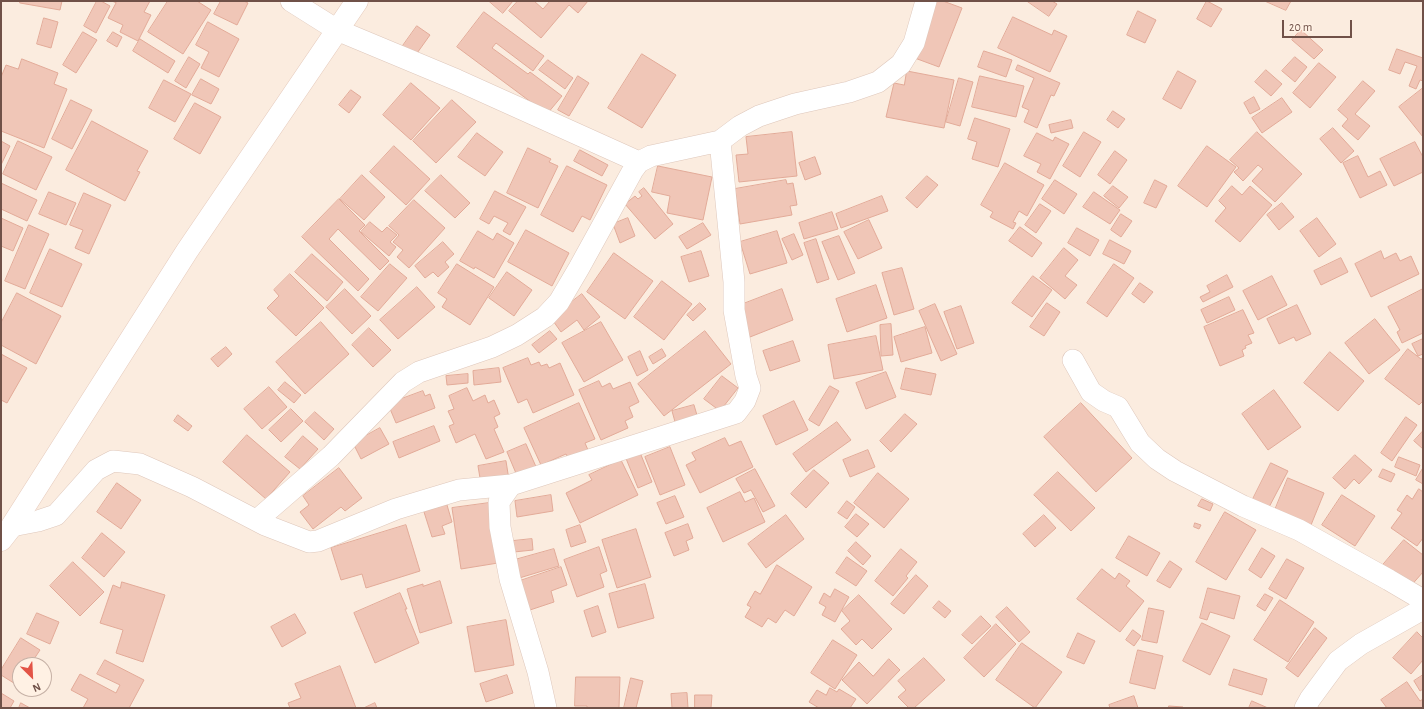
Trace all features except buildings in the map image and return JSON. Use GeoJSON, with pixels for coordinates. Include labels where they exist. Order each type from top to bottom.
{"type":"FeatureCollection","features":[{"type":"Feature","properties":{"kind":"main road"},"geometry":{"type":"LineString","coordinates":[[7,533],[187,251],[357,1]]}},
{"type":"Feature","properties":{"kind":"street"},"geometry":{"type":"LineString","coordinates":[[291,1],[337,30],[456,80],[639,162]]}},
{"type":"Feature","properties":{"kind":"street"},"geometry":{"type":"LineString","coordinates":[[257,520],[331,456],[403,382],[419,372],[492,347],[517,335],[545,317],[564,295],[632,170],[639,162],[651,156],[720,141],[740,126],[759,116],[795,104],[849,92],[878,82],[901,64],[914,43],[926,1]]}},
{"type":"Feature","properties":{"kind":"street"},"geometry":{"type":"LineString","coordinates":[[7,533],[56,515],[96,470],[113,461],[140,464],[192,487],[257,520],[309,542],[318,541],[396,509],[459,490],[511,485],[736,413],[745,401],[750,388],[746,376],[734,310],[734,282],[720,141]]}},
{"type":"Feature","properties":{"kind":"street"},"geometry":{"type":"LineString","coordinates":[[1073,360],[1091,392],[1104,401],[1118,406],[1140,443],[1157,459],[1175,471],[1243,506],[1300,530],[1423,600]]}},
{"type":"Feature","properties":{"kind":"street"},"geometry":{"type":"LineString","coordinates":[[511,485],[499,502],[500,527],[510,579],[538,672],[546,708]]}},
{"type":"Feature","properties":{"kind":"street"},"geometry":{"type":"LineString","coordinates":[[1305,708],[1338,660],[1361,644],[1423,610]]}}]}
